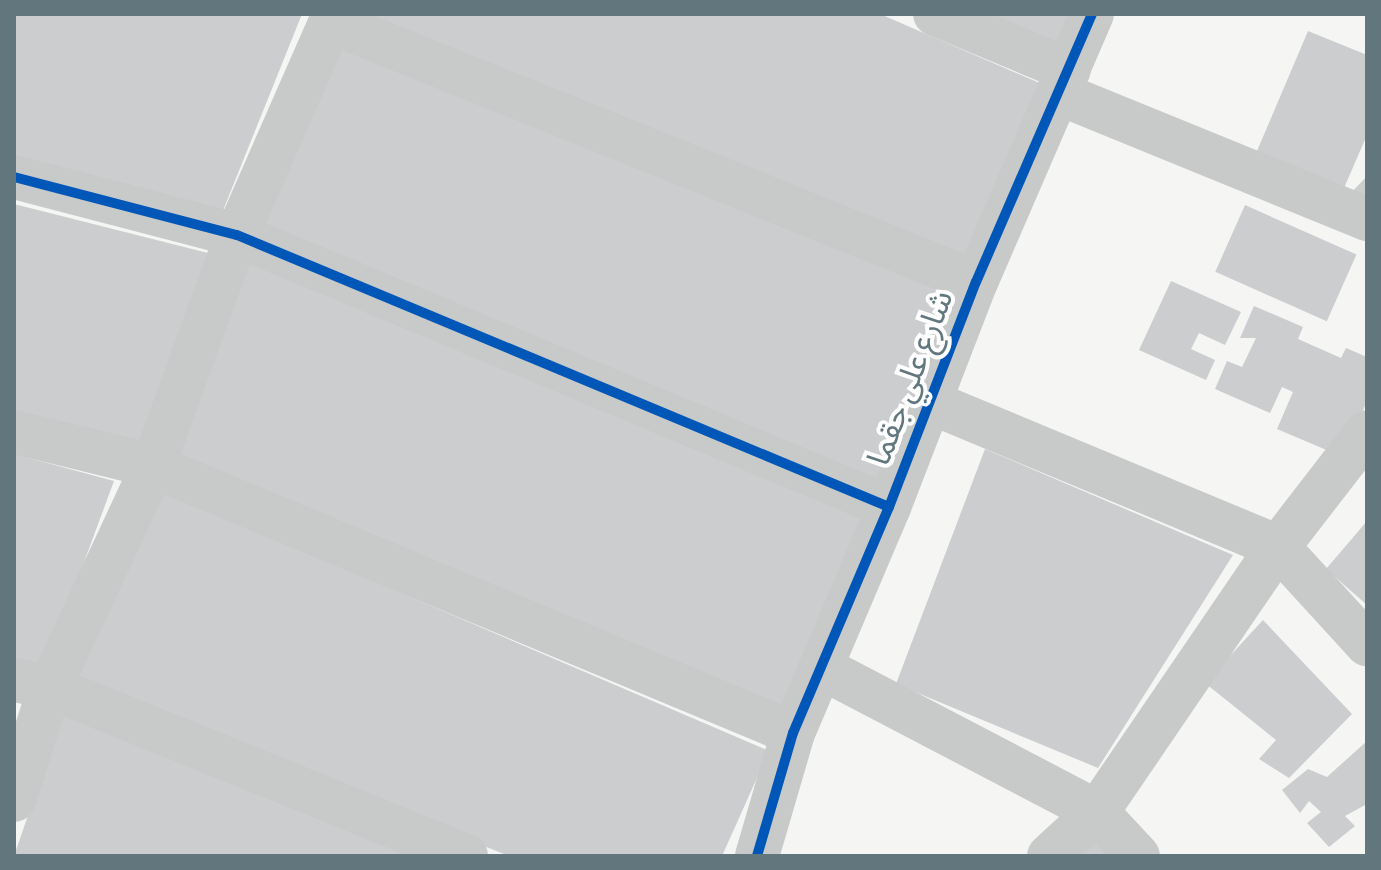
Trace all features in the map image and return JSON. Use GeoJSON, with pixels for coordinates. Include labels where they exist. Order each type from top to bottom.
{"type":"FeatureCollection","features":[{"type":"Feature","properties":{"kind":"street"},"geometry":{"type":"LineString","coordinates":[[935,14],[1064,82],[1367,219]]}},
{"type":"Feature","properties":{"kind":"street","name":"شارع علي جقما"},"geometry":{"type":"LineString","coordinates":[[757,856],[793,733],[824,669],[976,282],[1092,14]]}},
{"type":"Feature","properties":{"kind":"street"},"geometry":{"type":"LineString","coordinates":[[14,800],[32,683],[153,466],[237,235],[332,18],[976,282]]}},
{"type":"Feature","properties":{"kind":"street"},"geometry":{"type":"LineString","coordinates":[[14,177],[237,235],[889,507]]}},
{"type":"Feature","properties":{"kind":"street"},"geometry":{"type":"LineString","coordinates":[[930,402],[1278,547],[1367,644]]}},
{"type":"Feature","properties":{"kind":"street"},"geometry":{"type":"LineString","coordinates":[[14,432],[153,466],[793,733]]}},
{"type":"Feature","properties":{"kind":"street"},"geometry":{"type":"LineString","coordinates":[[1049,856],[1097,812],[1278,547],[1367,432]]}},
{"type":"Feature","properties":{"kind":"street"},"geometry":{"type":"LineString","coordinates":[[824,669],[1097,812],[1138,856]]}},
{"type":"Feature","properties":{"kind":"street"},"geometry":{"type":"LineString","coordinates":[[32,683],[466,856]]}},
{"type":"Feature","properties":{"kind":"building"},"geometry":{"type":"Polygon","coordinates":[[[15,14],[302,14],[222,213],[14,163],[15,14]]]}},
{"type":"Feature","properties":{"kind":"building"},"geometry":{"type":"Polygon","coordinates":[[[361,14],[880,14],[1042,84],[967,261],[361,14]]]}},
{"type":"Feature","properties":{"kind":"building"},"geometry":{"type":"Polygon","coordinates":[[[973,14],[1077,14],[1060,51],[973,14]]]}},
{"type":"Feature","properties":{"kind":"building"},"geometry":{"type":"Polygon","coordinates":[[[1308,31],[1367,55],[1367,135],[1344,188],[1257,151],[1308,31]]]}},
{"type":"Feature","properties":{"kind":"building"},"geometry":{"type":"Polygon","coordinates":[[[338,39],[960,290],[883,482],[260,231],[338,39]]]}},
{"type":"Feature","properties":{"kind":"building"},"geometry":{"type":"Polygon","coordinates":[[[1367,176],[1367,201],[1351,193],[1367,176]]]}},
{"type":"Feature","properties":{"kind":"building"},"geometry":{"type":"Polygon","coordinates":[[[14,204],[208,253],[143,450],[14,418],[14,204]]]}},
{"type":"Feature","properties":{"kind":"building"},"geometry":{"type":"Polygon","coordinates":[[[1245,205],[1356,255],[1327,321],[1215,272],[1245,205]]]}},
{"type":"Feature","properties":{"kind":"building"},"geometry":{"type":"Polygon","coordinates":[[[250,256],[865,517],[779,719],[164,458],[250,256]]]}},
{"type":"Feature","properties":{"kind":"building"},"geometry":{"type":"Polygon","coordinates":[[[1171,281],[1241,312],[1225,345],[1199,333],[1191,349],[1215,360],[1206,380],[1139,350],[1171,281]]]}},
{"type":"Feature","properties":{"kind":"building"},"geometry":{"type":"Polygon","coordinates":[[[1254,306],[1303,327],[1298,339],[1341,358],[1346,348],[1367,357],[1367,401],[1343,457],[1277,429],[1293,392],[1282,387],[1270,413],[1215,389],[1227,361],[1242,367],[1256,338],[1240,338],[1254,306]]]}},
{"type":"Feature","properties":{"kind":"building"},"geometry":{"type":"Polygon","coordinates":[[[985,449],[1233,555],[1098,768],[896,684],[985,449]]]}},
{"type":"Feature","properties":{"kind":"building"},"geometry":{"type":"Polygon","coordinates":[[[14,454],[114,481],[43,673],[14,667],[14,454]]]}},
{"type":"Feature","properties":{"kind":"building"},"geometry":{"type":"Polygon","coordinates":[[[147,484],[769,751],[722,856],[509,856],[69,681],[147,484]]]}},
{"type":"Feature","properties":{"kind":"building"},"geometry":{"type":"Polygon","coordinates":[[[1367,521],[1367,605],[1326,569],[1367,521]]]}},
{"type":"Feature","properties":{"kind":"building"},"geometry":{"type":"Polygon","coordinates":[[[1263,620],[1352,714],[1289,778],[1259,759],[1276,740],[1205,683],[1263,620]]]}},
{"type":"Feature","properties":{"kind":"building"},"geometry":{"type":"Polygon","coordinates":[[[64,711],[409,856],[14,856],[64,711]]]}},
{"type":"Feature","properties":{"kind":"building"},"geometry":{"type":"Polygon","coordinates":[[[1367,741],[1367,804],[1345,816],[1355,826],[1329,847],[1307,823],[1321,812],[1309,801],[1300,813],[1282,790],[1308,769],[1327,777],[1367,741]]]}},
{"type":"Feature","properties":{"kind":"building"},"geometry":{"type":"Polygon","coordinates":[[[1097,837],[1115,856],[1082,856],[1097,837]]]}},
{"type":"Feature","properties":{"kind":"cycle path"},"geometry":{"type":"LineString","coordinates":[[757,856],[793,733],[889,507],[976,282],[1092,14]]}},
{"type":"Feature","properties":{"kind":"cycle path"},"geometry":{"type":"LineString","coordinates":[[14,177],[237,235],[889,507]]}}]}
